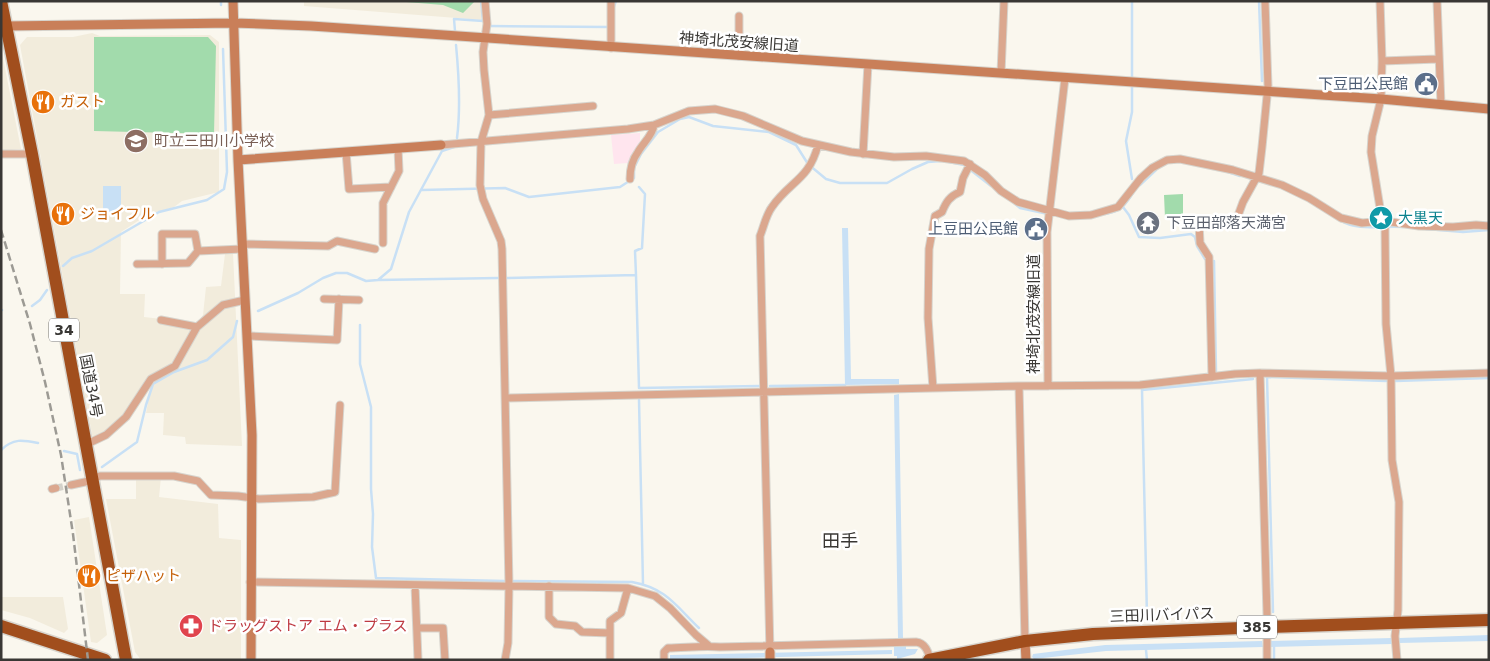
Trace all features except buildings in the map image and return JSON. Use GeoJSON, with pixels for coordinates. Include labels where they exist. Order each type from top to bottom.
{"type":"FeatureCollection","features":[{"type":"Feature","properties":{"kind":"highway","name":"国道34号"},"geometry":{"type":"LineString","coordinates":[[1,1],[4,26],[32,154],[126,660]]}},
{"type":"Feature","properties":{"kind":"highway","name":"三田川バイパス"},"geometry":{"type":"LineString","coordinates":[[929,660],[1025,641],[1093,634],[1266,626],[1489,620]]}},
{"type":"Feature","properties":{"kind":"highway"},"geometry":{"type":"LineString","coordinates":[[1,626],[105,660]]}},
{"type":"Feature","properties":{"kind":"street"},"geometry":{"type":"LineString","coordinates":[[233,1],[238,160],[252,436],[251,660]]}},
{"type":"Feature","properties":{"kind":"street"},"geometry":{"type":"LineString","coordinates":[[485,1],[487,24],[483,52],[489,115],[481,142],[480,188],[502,249],[509,586],[508,643],[505,660]]}},
{"type":"Feature","properties":{"kind":"street"},"geometry":{"type":"LineString","coordinates":[[611,1],[611,48]]}},
{"type":"Feature","properties":{"kind":"street"},"geometry":{"type":"LineString","coordinates":[[1001,73],[1004,1]]}},
{"type":"Feature","properties":{"kind":"street"},"geometry":{"type":"LineString","coordinates":[[1212,377],[1209,257],[1200,243],[1199,222],[1213,220],[1230,223],[1236,221],[1255,180],[1262,147],[1267,92],[1265,1]]}},
{"type":"Feature","properties":{"kind":"street"},"geometry":{"type":"LineString","coordinates":[[1380,1],[1381,100],[1372,136],[1371,152],[1381,214],[1385,224],[1386,324],[1392,376],[1392,460],[1399,502],[1398,610],[1395,636],[1397,660]]}},
{"type":"Feature","properties":{"kind":"street"},"geometry":{"type":"LineString","coordinates":[[1438,1],[1438,59],[1441,105]]}},
{"type":"Feature","properties":{"kind":"street"},"geometry":{"type":"LineString","coordinates":[[739,16],[740,56]]}},
{"type":"Feature","properties":{"kind":"street","name":"神埼北茂安線旧道"},"geometry":{"type":"LineString","coordinates":[[4,26],[234,24],[311,26],[611,48],[1001,73],[1489,109]]}},
{"type":"Feature","properties":{"kind":"street"},"geometry":{"type":"LineString","coordinates":[[1382,61],[1438,59]]}},
{"type":"Feature","properties":{"kind":"street"},"geometry":{"type":"LineString","coordinates":[[863,154],[868,64]]}},
{"type":"Feature","properties":{"kind":"street","name":"神埼北茂安線旧道"},"geometry":{"type":"LineString","coordinates":[[1025,641],[1019,386],[1048,386],[1047,232],[1065,78]]}},
{"type":"Feature","properties":{"kind":"street"},"geometry":{"type":"LineString","coordinates":[[489,115],[593,106]]}},
{"type":"Feature","properties":{"kind":"street"},"geometry":{"type":"LineString","coordinates":[[238,160],[628,130],[654,125],[689,110],[715,110],[744,116],[802,141],[818,145],[894,158],[937,156],[953,158],[986,176],[1001,191],[1018,202],[1049,214],[1075,216],[1113,210],[1123,203],[1141,178],[1152,168],[1167,160],[1180,159],[1198,162],[1255,180],[1282,185],[1309,198],[1341,218],[1362,223],[1453,227],[1489,226]]}},
{"type":"Feature","properties":{"kind":"street"},"geometry":{"type":"LineString","coordinates":[[630,179],[632,164],[653,131],[654,125]]}},
{"type":"Feature","properties":{"kind":"street"},"geometry":{"type":"LineString","coordinates":[[770,654],[760,236],[772,207],[810,167],[818,145]]}},
{"type":"Feature","properties":{"kind":"street"},"geometry":{"type":"LineString","coordinates":[[383,243],[383,203],[399,170],[398,148]]}},
{"type":"Feature","properties":{"kind":"street"},"geometry":{"type":"LineString","coordinates":[[346,152],[349,190],[391,187]]}},
{"type":"Feature","properties":{"kind":"street"},"geometry":{"type":"LineString","coordinates":[[1,154],[32,154]]}},
{"type":"Feature","properties":{"kind":"street"},"geometry":{"type":"LineString","coordinates":[[932,388],[928,318],[929,250],[935,216],[942,212],[946,202],[952,196],[960,192],[968,166]]}},
{"type":"Feature","properties":{"kind":"street"},"geometry":{"type":"LineString","coordinates":[[162,264],[162,234],[195,234],[198,251]]}},
{"type":"Feature","properties":{"kind":"street"},"geometry":{"type":"LineString","coordinates":[[137,264],[188,263],[198,251],[242,246],[328,246],[337,241],[375,248]]}},
{"type":"Feature","properties":{"kind":"street"},"geometry":{"type":"LineString","coordinates":[[324,299],[359,300]]}},
{"type":"Feature","properties":{"kind":"street"},"geometry":{"type":"LineString","coordinates":[[248,336],[337,340],[339,299]]}},
{"type":"Feature","properties":{"kind":"street"},"geometry":{"type":"LineString","coordinates":[[85,445],[106,435],[126,417],[151,379],[175,366],[197,327],[223,305],[246,300]]}},
{"type":"Feature","properties":{"kind":"street"},"geometry":{"type":"LineString","coordinates":[[162,320],[197,327]]}},
{"type":"Feature","properties":{"kind":"street"},"geometry":{"type":"LineString","coordinates":[[1260,373],[1267,660]]}},
{"type":"Feature","properties":{"kind":"street"},"geometry":{"type":"LineString","coordinates":[[1048,386],[1140,386],[1260,373],[1392,376],[1489,374]]}},
{"type":"Feature","properties":{"kind":"street"},"geometry":{"type":"LineString","coordinates":[[505,398],[1019,386]]}},
{"type":"Feature","properties":{"kind":"street"},"geometry":{"type":"LineString","coordinates":[[70,485],[100,476],[174,476],[198,481],[211,495],[238,496],[252,499],[313,497],[335,492],[340,405]]}},
{"type":"Feature","properties":{"kind":"street"},"geometry":{"type":"LineString","coordinates":[[250,582],[628,588],[656,596],[696,636],[709,646]]}},
{"type":"Feature","properties":{"kind":"street"},"geometry":{"type":"LineString","coordinates":[[415,585],[418,660]]}},
{"type":"Feature","properties":{"kind":"street"},"geometry":{"type":"LineString","coordinates":[[549,586],[549,618],[556,624],[574,626],[582,632],[610,633]]}},
{"type":"Feature","properties":{"kind":"street"},"geometry":{"type":"LineString","coordinates":[[610,660],[610,621],[621,613],[628,588]]}},
{"type":"Feature","properties":{"kind":"street"},"geometry":{"type":"LineString","coordinates":[[416,628],[443,628],[445,660]]}},
{"type":"Feature","properties":{"kind":"street"},"geometry":{"type":"LineString","coordinates":[[1025,641],[1026,660]]}},
{"type":"Feature","properties":{"kind":"street"},"geometry":{"type":"LineString","coordinates":[[664,660],[664,652],[668,648],[699,648],[709,646],[770,654],[920,643],[928,651],[929,660]]}},
{"type":"Feature","properties":{"kind":"shaded area"},"geometry":{"type":"Polygon","coordinates":[[[304,1],[480,1],[482,20],[304,6],[304,1]]]}},
{"type":"Feature","properties":{"kind":"shaded area"},"geometry":{"type":"Polygon","coordinates":[[[92,33],[100,36],[210,35],[219,42],[219,192],[182,201],[174,207],[147,215],[121,232],[120,294],[145,294],[144,317],[197,323],[203,315],[206,287],[221,286],[225,254],[233,253],[242,446],[186,444],[185,437],[163,435],[164,413],[146,413],[152,382],[129,418],[94,445],[20,45],[27,37],[73,37],[92,33]]]}},
{"type":"Feature","properties":{"kind":"shaded area"},"geometry":{"type":"Polygon","coordinates":[[[1,48],[21,149],[1,151],[1,48]]]}},
{"type":"Feature","properties":{"kind":"shaded area"},"geometry":{"type":"Polygon","coordinates":[[[640,133],[640,142],[628,163],[614,164],[611,135],[640,133]]]}},
{"type":"Feature","properties":{"kind":"shaded area"},"geometry":{"type":"Polygon","coordinates":[[[136,477],[161,477],[159,497],[218,504],[219,538],[241,540],[241,660],[141,660],[135,652],[106,499],[136,499],[136,477]]]}},
{"type":"Feature","properties":{"kind":"shaded area"},"geometry":{"type":"Polygon","coordinates":[[[89,517],[107,635],[97,643],[91,642],[74,520],[89,517]]]}},
{"type":"Feature","properties":{"kind":"shaded area"},"geometry":{"type":"Polygon","coordinates":[[[1,597],[63,597],[68,629],[64,633],[30,618],[1,610],[1,597]]]}},
{"type":"Feature","properties":{"kind":"green space"},"geometry":{"type":"Polygon","coordinates":[[[394,1],[475,1],[463,13],[443,5],[394,1]]]}},
{"type":"Feature","properties":{"kind":"green space"},"geometry":{"type":"Polygon","coordinates":[[[94,37],[208,37],[216,46],[214,134],[94,131],[94,37]]]}},
{"type":"Feature","properties":{"kind":"green space"},"geometry":{"type":"Polygon","coordinates":[[[1183,194],[1183,218],[1165,218],[1164,195],[1183,194]]]}},
{"type":"Feature","properties":{"kind":"water"},"geometry":{"type":"Polygon","coordinates":[[[103,186],[121,186],[121,215],[103,215],[103,186]]]}},
{"type":"Feature","properties":{"kind":"water"},"geometry":{"type":"Polygon","coordinates":[[[842,228],[848,228],[851,379],[899,379],[899,384],[845,385],[842,228]]]}},
{"type":"Feature","properties":{"kind":"water"},"geometry":{"type":"Polygon","coordinates":[[[899,394],[903,638],[898,638],[894,395],[899,394]]]}},
{"type":"Feature","properties":{"kind":"water"},"geometry":{"type":"Polygon","coordinates":[[[1489,635],[1489,641],[1399,643],[1399,638],[1489,635]]]}},
{"type":"Feature","properties":{"kind":"water"},"geometry":{"type":"Polygon","coordinates":[[[1392,638],[1392,644],[1270,647],[1270,641],[1392,638]]]}},
{"type":"Feature","properties":{"kind":"water"},"geometry":{"type":"Polygon","coordinates":[[[1262,641],[1263,647],[1106,651],[1034,659],[1032,657],[1033,654],[1105,645],[1262,641]]]}},
{"type":"Feature","properties":{"kind":"water"},"geometry":{"type":"Polygon","coordinates":[[[906,646],[906,649],[918,649],[915,654],[897,659],[897,656],[894,656],[894,647],[906,646]]]}},
{"type":"Feature","properties":{"kind":"water"},"geometry":{"type":"Polygon","coordinates":[[[892,650],[892,654],[670,660],[670,655],[892,650]]]}},
{"type":"Feature","properties":{"kind":"waterway"},"geometry":{"type":"LineString","coordinates":[[455,31],[454,19],[483,21],[481,1]]}},
{"type":"Feature","properties":{"kind":"waterway"},"geometry":{"type":"LineString","coordinates":[[613,9],[616,1]]}},
{"type":"Feature","properties":{"kind":"waterway"},"geometry":{"type":"LineString","coordinates":[[1132,1],[1132,112],[1126,141],[1132,179]]}},
{"type":"Feature","properties":{"kind":"waterway"},"geometry":{"type":"LineString","coordinates":[[1259,1],[1262,81]]}},
{"type":"Feature","properties":{"kind":"waterway"},"geometry":{"type":"LineString","coordinates":[[490,26],[609,27]]}},
{"type":"Feature","properties":{"kind":"waterway"},"geometry":{"type":"LineString","coordinates":[[456,45],[459,91],[457,138]]}},
{"type":"Feature","properties":{"kind":"waterway"},"geometry":{"type":"LineString","coordinates":[[63,266],[72,258],[92,251],[159,212],[207,200],[224,189],[227,172],[223,49]]}},
{"type":"Feature","properties":{"kind":"waterway"},"geometry":{"type":"LineString","coordinates":[[422,190],[505,188],[529,197],[620,187],[634,178],[634,168],[641,154],[658,132],[680,119],[689,117],[713,126],[769,132],[796,145],[808,164],[826,179],[840,183],[887,183],[928,162],[941,161]]}},
{"type":"Feature","properties":{"kind":"waterway"},"geometry":{"type":"LineString","coordinates":[[258,311],[336,273],[347,273],[366,281],[378,280],[391,269],[409,212],[442,151],[454,147]]}},
{"type":"Feature","properties":{"kind":"waterway"},"geometry":{"type":"LineString","coordinates":[[949,162],[964,165],[991,186]]}},
{"type":"Feature","properties":{"kind":"waterway"},"geometry":{"type":"LineString","coordinates":[[1140,185],[1156,170]]}},
{"type":"Feature","properties":{"kind":"waterway"},"geometry":{"type":"LineString","coordinates":[[1228,172],[1240,176]]}},
{"type":"Feature","properties":{"kind":"waterway"},"geometry":{"type":"LineString","coordinates":[[636,275],[635,251],[642,248],[645,194],[639,187]]}},
{"type":"Feature","properties":{"kind":"waterway"},"geometry":{"type":"LineString","coordinates":[[1105,214],[1122,207],[1133,193]]}},
{"type":"Feature","properties":{"kind":"waterway"},"geometry":{"type":"LineString","coordinates":[[1014,203],[1020,208],[1048,214]]}},
{"type":"Feature","properties":{"kind":"waterway"},"geometry":{"type":"LineString","coordinates":[[1123,207],[1129,215],[1139,237],[1160,238],[1191,234],[1195,237],[1197,246],[1205,259]]}},
{"type":"Feature","properties":{"kind":"waterway"},"geometry":{"type":"LineString","coordinates":[[1340,220],[1347,224],[1362,227],[1403,227]]}},
{"type":"Feature","properties":{"kind":"waterway"},"geometry":{"type":"LineString","coordinates":[[1426,229],[1463,232],[1489,230]]}},
{"type":"Feature","properties":{"kind":"waterway"},"geometry":{"type":"LineString","coordinates":[[1214,261],[1216,371]]}},
{"type":"Feature","properties":{"kind":"waterway"},"geometry":{"type":"LineString","coordinates":[[507,278],[636,275],[639,388],[759,386]]}},
{"type":"Feature","properties":{"kind":"waterway"},"geometry":{"type":"LineString","coordinates":[[378,280],[498,278]]}},
{"type":"Feature","properties":{"kind":"waterway"},"geometry":{"type":"LineString","coordinates":[[32,306],[40,300],[47,290]]}},
{"type":"Feature","properties":{"kind":"waterway"},"geometry":{"type":"LineString","coordinates":[[102,467],[137,442],[153,384],[174,372],[207,360],[233,337],[237,321]]}},
{"type":"Feature","properties":{"kind":"waterway"},"geometry":{"type":"LineString","coordinates":[[360,325],[360,364],[371,407],[372,547],[376,578],[504,581]]}},
{"type":"Feature","properties":{"kind":"waterway"},"geometry":{"type":"LineString","coordinates":[[1273,612],[1267,377],[1386,381]]}},
{"type":"Feature","properties":{"kind":"waterway"},"geometry":{"type":"LineString","coordinates":[[1396,381],[1489,378]]}},
{"type":"Feature","properties":{"kind":"waterway"},"geometry":{"type":"LineString","coordinates":[[1147,617],[1142,390],[1253,379]]}},
{"type":"Feature","properties":{"kind":"waterway"},"geometry":{"type":"LineString","coordinates":[[770,386],[845,385]]}},
{"type":"Feature","properties":{"kind":"waterway"},"geometry":{"type":"LineString","coordinates":[[639,400],[643,584]]}},
{"type":"Feature","properties":{"kind":"waterway"},"geometry":{"type":"LineString","coordinates":[[1,450],[10,443],[18,441],[38,443]]}},
{"type":"Feature","properties":{"kind":"waterway"},"geometry":{"type":"LineString","coordinates":[[64,451],[77,454],[80,470]]}},
{"type":"Feature","properties":{"kind":"waterway"},"geometry":{"type":"LineString","coordinates":[[514,581],[632,582],[644,585],[670,599],[699,628]]}},
{"type":"Feature","properties":{"kind":"waterway"},"geometry":{"type":"LineString","coordinates":[[1274,647],[1274,660]]}},
{"type":"Feature","properties":{"kind":"waterway"},"geometry":{"type":"LineString","coordinates":[[1146,650],[1147,660]]}},
{"type":"Feature","properties":{"kind":"tunnel"},"geometry":{"type":"LineString","coordinates":[[56,488],[71,485]]}},
{"type":"Feature","properties":{"kind":"railway"},"geometry":{"type":"LineString","coordinates":[[1,230],[30,324],[61,455],[73,534],[88,660]]}},
{"type":"Feature","properties":{"kind":"place","name":"下豆田公民館"},"geometry":{"type":"Point","coordinates":[1426,84]}},
{"type":"Feature","properties":{"kind":"place","name":"ガスト"},"geometry":{"type":"Point","coordinates":[43,102]}},
{"type":"Feature","properties":{"kind":"place","name":"町立三田川小学校"},"geometry":{"type":"Point","coordinates":[136,141]}},
{"type":"Feature","properties":{"kind":"place","name":"ジョイフル"},"geometry":{"type":"Point","coordinates":[63,214]}},
{"type":"Feature","properties":{"kind":"place","name":"大黒天"},"geometry":{"type":"Point","coordinates":[1381,218]}},
{"type":"Feature","properties":{"kind":"place","name":"下豆田部落天満宮"},"geometry":{"type":"Point","coordinates":[1148,223]}},
{"type":"Feature","properties":{"kind":"place","name":"上豆田公民館"},"geometry":{"type":"Point","coordinates":[1036,229]}},
{"type":"Feature","properties":{"kind":"place","name":"ピザハット"},"geometry":{"type":"Point","coordinates":[89,576]}},
{"type":"Feature","properties":{"kind":"place","name":"ドラッグストア エム・プラス"},"geometry":{"type":"Point","coordinates":[191,626]}},
{"type":"Feature","properties":{"kind":"district","name":"田手"},"geometry":{"type":"Point","coordinates":[840,541]}}]}
